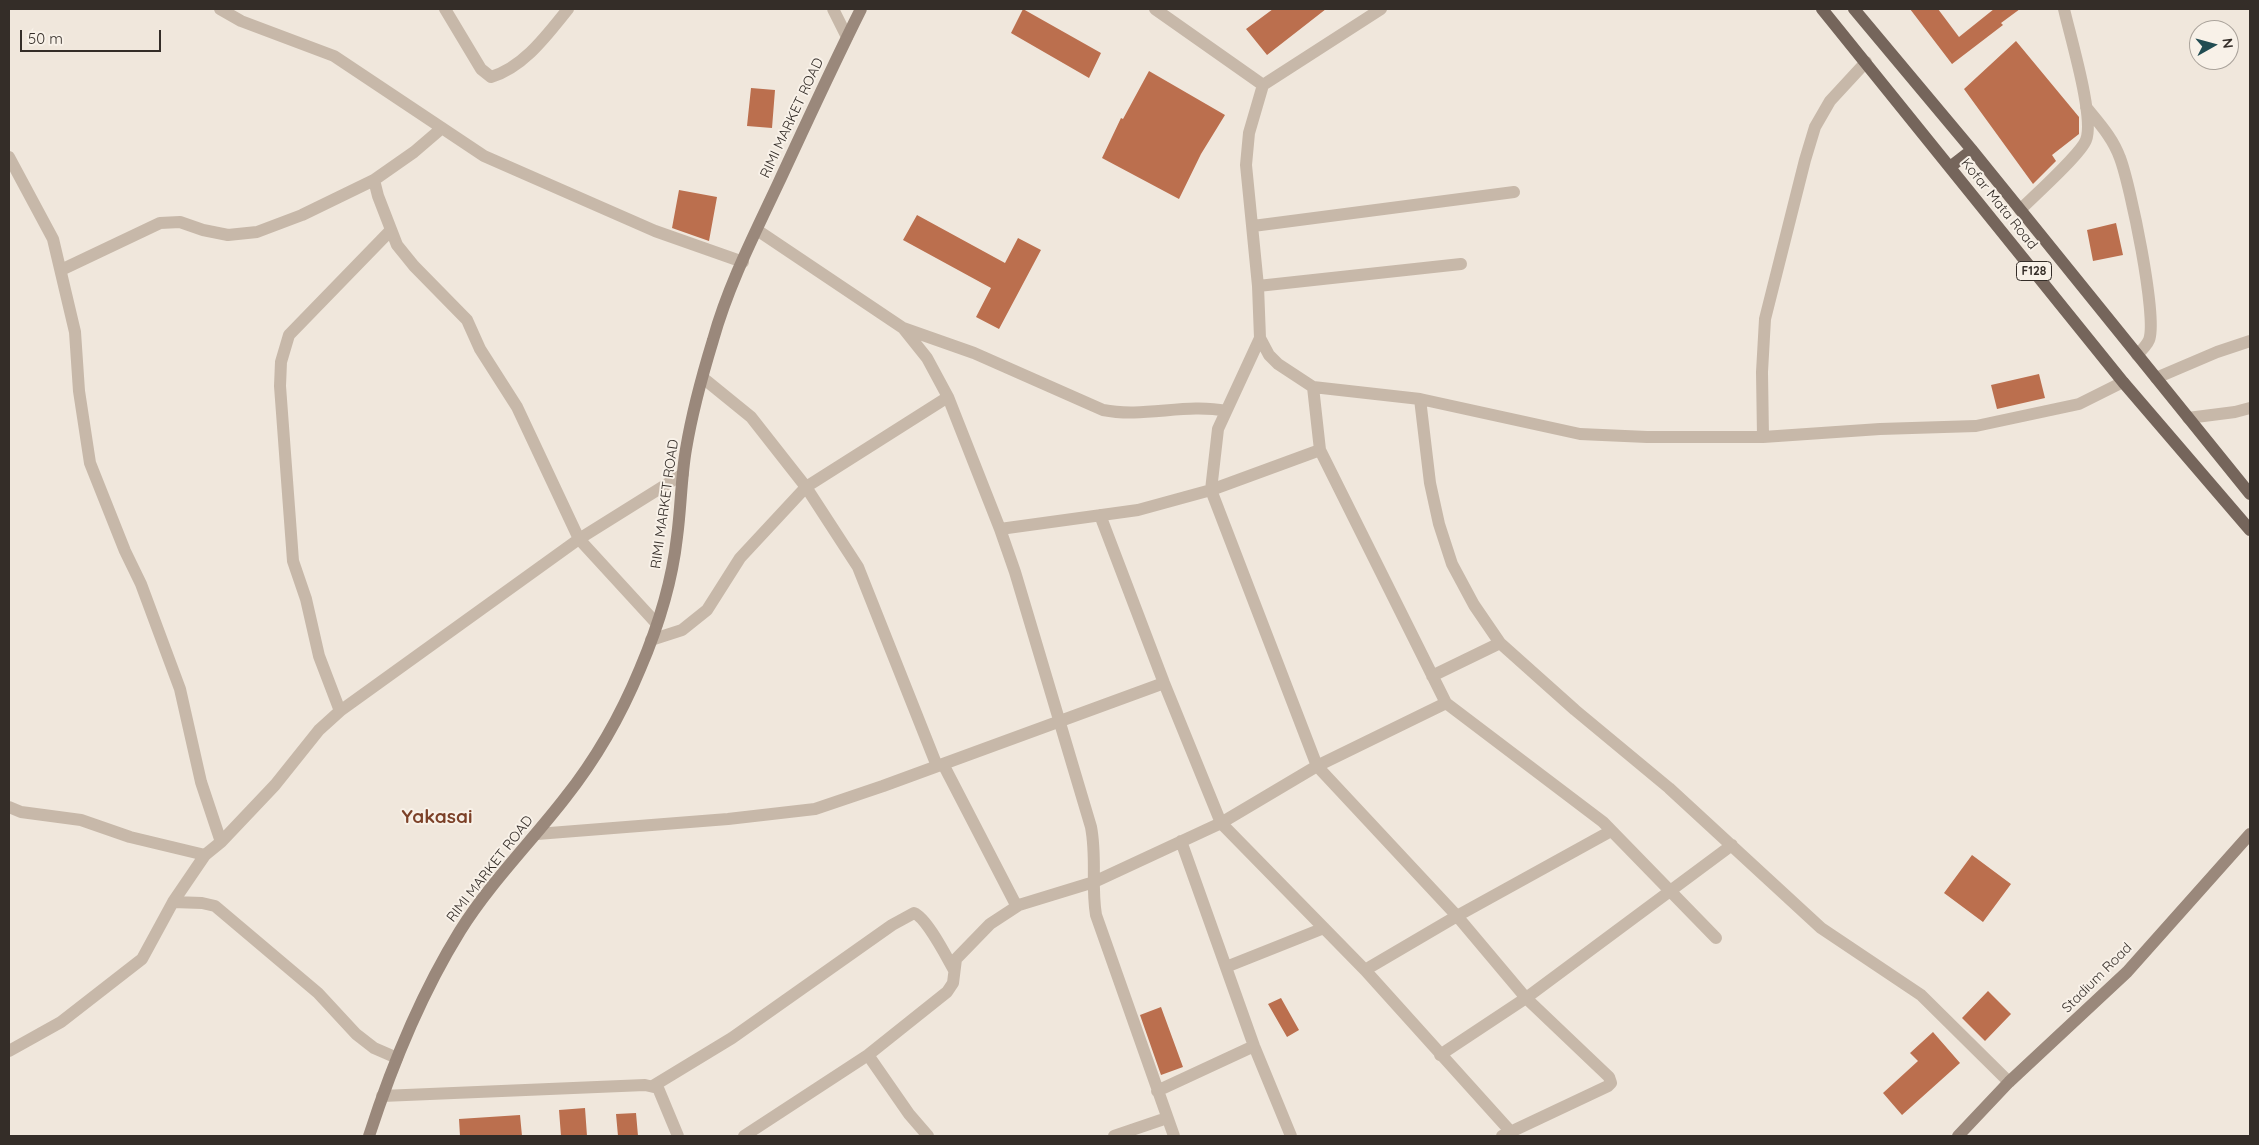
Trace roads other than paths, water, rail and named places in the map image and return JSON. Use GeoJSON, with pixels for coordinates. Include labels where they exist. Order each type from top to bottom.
{"type":"FeatureCollection","features":[{"type":"Feature","properties":{"kind":"main road","name":"Kofar Mata Road"},"geometry":{"type":"LineString","coordinates":[[1822,9],[2123,382],[2250,530]]}},
{"type":"Feature","properties":{"kind":"main road","name":"Kofar Mata Road"},"geometry":{"type":"LineString","coordinates":[[1854,9],[1972,150],[2250,494]]}},
{"type":"Feature","properties":{"kind":"main road"},"geometry":{"type":"LineString","coordinates":[[1950,167],[1972,150]]}},
{"type":"Feature","properties":{"kind":"street"},"geometry":{"type":"LineString","coordinates":[[220,9],[241,21],[334,56],[484,156],[655,231],[742,262]]}},
{"type":"Feature","properties":{"kind":"street"},"geometry":{"type":"LineString","coordinates":[[445,9],[480,68],[491,77],[506,72],[543,40],[568,9]]}},
{"type":"Feature","properties":{"kind":"street"},"geometry":{"type":"LineString","coordinates":[[833,9],[847,36]]}},
{"type":"Feature","properties":{"kind":"street","name":"RIMI MARKET ROAD"},"geometry":{"type":"LineString","coordinates":[[369,1136],[397,1058],[425,996],[460,931],[478,905],[567,796],[618,717],[657,624],[669,581],[677,538],[683,474],[693,414],[713,338],[742,262],[860,9]]}},
{"type":"Feature","properties":{"kind":"street"},"geometry":{"type":"LineString","coordinates":[[1155,9],[1263,85]]}},
{"type":"Feature","properties":{"kind":"street"},"geometry":{"type":"LineString","coordinates":[[1381,9],[1263,85],[1250,133],[1246,165],[1258,286],[1260,338],[1268,355],[1278,364],[1313,387],[1420,398],[1580,434],[1648,437],[1763,437],[1880,429],[1976,426],[2079,404],[2123,382]]}},
{"type":"Feature","properties":{"kind":"street"},"geometry":{"type":"LineString","coordinates":[[2020,210],[2086,142],[2089,126],[2086,107],[2064,9]]}},
{"type":"Feature","properties":{"kind":"street"},"geometry":{"type":"LineString","coordinates":[[1763,437],[1762,372],[1765,319],[1805,160],[1815,127],[1830,101],[1866,62]]}},
{"type":"Feature","properties":{"kind":"street"},"geometry":{"type":"LineString","coordinates":[[2086,107],[2110,136],[2120,158],[2134,211],[2150,307],[2149,340],[2138,355]]}},
{"type":"Feature","properties":{"kind":"street"},"geometry":{"type":"LineString","coordinates":[[61,270],[160,223],[180,222],[203,230],[228,235],[257,232],[302,215],[374,180],[414,152],[442,128]]}},
{"type":"Feature","properties":{"kind":"street"},"geometry":{"type":"LineString","coordinates":[[9,157],[53,239],[75,332],[79,391],[90,463],[125,551],[141,584],[180,689],[202,782],[221,842]]}},
{"type":"Feature","properties":{"kind":"street"},"geometry":{"type":"LineString","coordinates":[[374,180],[397,245],[414,266],[467,320],[480,349],[517,407],[579,539],[657,624]]}},
{"type":"Feature","properties":{"kind":"street"},"geometry":{"type":"LineString","coordinates":[[1253,226],[1514,192]]}},
{"type":"Feature","properties":{"kind":"street"},"geometry":{"type":"LineString","coordinates":[[340,711],[319,656],[306,599],[293,561],[280,386],[281,362],[289,335],[391,230]]}},
{"type":"Feature","properties":{"kind":"street"},"geometry":{"type":"LineString","coordinates":[[757,230],[903,328],[974,353],[1103,410],[1119,413],[1190,410],[1207,407],[1226,411]]}},
{"type":"Feature","properties":{"kind":"street"},"geometry":{"type":"LineString","coordinates":[[1258,286],[1461,264]]}},
{"type":"Feature","properties":{"kind":"street"},"geometry":{"type":"LineString","coordinates":[[903,328],[927,358],[948,397],[1000,528],[1060,722],[1095,848],[1093,900],[1096,915],[1174,1136]]}},
{"type":"Feature","properties":{"kind":"street"},"geometry":{"type":"LineString","coordinates":[[1100,515],[1164,683],[1221,823],[1365,970],[1506,1134],[1608,1086],[1611,1082],[1609,1077],[1526,998],[1457,916],[1317,766],[1211,490],[1218,429],[1260,338]]}},
{"type":"Feature","properties":{"kind":"street"},"geometry":{"type":"LineString","coordinates":[[2156,378],[2216,352],[2250,341]]}},
{"type":"Feature","properties":{"kind":"street"},"geometry":{"type":"LineString","coordinates":[[703,378],[751,417],[806,487],[858,567],[940,765],[1015,904],[1019,905]]}},
{"type":"Feature","properties":{"kind":"street"},"geometry":{"type":"LineString","coordinates":[[1313,387],[1320,450],[1446,704],[1603,822],[1716,938]]}},
{"type":"Feature","properties":{"kind":"street"},"geometry":{"type":"LineString","coordinates":[[651,640],[682,630],[707,610],[740,558],[806,487],[948,397]]}},
{"type":"Feature","properties":{"kind":"street"},"geometry":{"type":"LineString","coordinates":[[1420,398],[1430,483],[1439,524],[1452,564],[1474,606],[1500,643],[1575,710],[1669,788],[1821,928],[1921,995],[2008,1082]]}},
{"type":"Feature","properties":{"kind":"street"},"geometry":{"type":"LineString","coordinates":[[2188,418],[2235,412],[2250,408]]}},
{"type":"Feature","properties":{"kind":"street"},"geometry":{"type":"LineString","coordinates":[[1000,528],[1138,510],[1211,490],[1320,450]]}},
{"type":"Feature","properties":{"kind":"street"},"geometry":{"type":"LineString","coordinates":[[9,1051],[61,1022],[142,959],[173,902],[205,855],[221,842],[275,785],[319,730],[340,711],[579,539],[683,474]]}},
{"type":"Feature","properties":{"kind":"street"},"geometry":{"type":"LineString","coordinates":[[1432,676],[1500,643]]}},
{"type":"Feature","properties":{"kind":"street"},"geometry":{"type":"LineString","coordinates":[[536,834],[728,820],[815,809],[1164,683]]}},
{"type":"Feature","properties":{"kind":"street"},"geometry":{"type":"LineString","coordinates":[[744,1136],[868,1055],[947,992],[952,983],[956,959],[990,924],[1019,905],[1094,882],[1221,823],[1317,766],[1446,704]]}},
{"type":"Feature","properties":{"kind":"street"},"geometry":{"type":"LineString","coordinates":[[9,806],[21,812],[80,820],[130,837],[205,855]]}},
{"type":"Feature","properties":{"kind":"street"},"geometry":{"type":"LineString","coordinates":[[1365,970],[1457,916],[1611,831]]}},
{"type":"Feature","properties":{"kind":"street","name":"Stadium Road"},"geometry":{"type":"LineString","coordinates":[[1958,1136],[2008,1082],[2127,972],[2250,834]]}},
{"type":"Feature","properties":{"kind":"street"},"geometry":{"type":"LineString","coordinates":[[1181,841],[1254,1046],[1291,1136]]}},
{"type":"Feature","properties":{"kind":"street"},"geometry":{"type":"LineString","coordinates":[[1440,1055],[1526,998],[1732,845]]}},
{"type":"Feature","properties":{"kind":"street"},"geometry":{"type":"LineString","coordinates":[[173,902],[202,903],[214,906],[318,993],[356,1034],[374,1048],[397,1058]]}},
{"type":"Feature","properties":{"kind":"street"},"geometry":{"type":"LineString","coordinates":[[653,1086],[732,1038],[892,925],[914,913],[927,926],[954,970]]}},
{"type":"Feature","properties":{"kind":"street"},"geometry":{"type":"LineString","coordinates":[[1226,967],[1324,928]]}},
{"type":"Feature","properties":{"kind":"street"},"geometry":{"type":"LineString","coordinates":[[1157,1091],[1254,1046]]}},
{"type":"Feature","properties":{"kind":"street"},"geometry":{"type":"LineString","coordinates":[[868,1055],[909,1114],[928,1136]]}},
{"type":"Feature","properties":{"kind":"street"},"geometry":{"type":"LineString","coordinates":[[382,1096],[653,1086],[658,1088],[678,1136]]}},
{"type":"Feature","properties":{"kind":"street"},"geometry":{"type":"LineString","coordinates":[[1114,1136],[1167,1118]]}},
{"type":"Feature","properties":{"kind":"district","name":"Yakasai"},"geometry":{"type":"Point","coordinates":[437,817]}}]}
